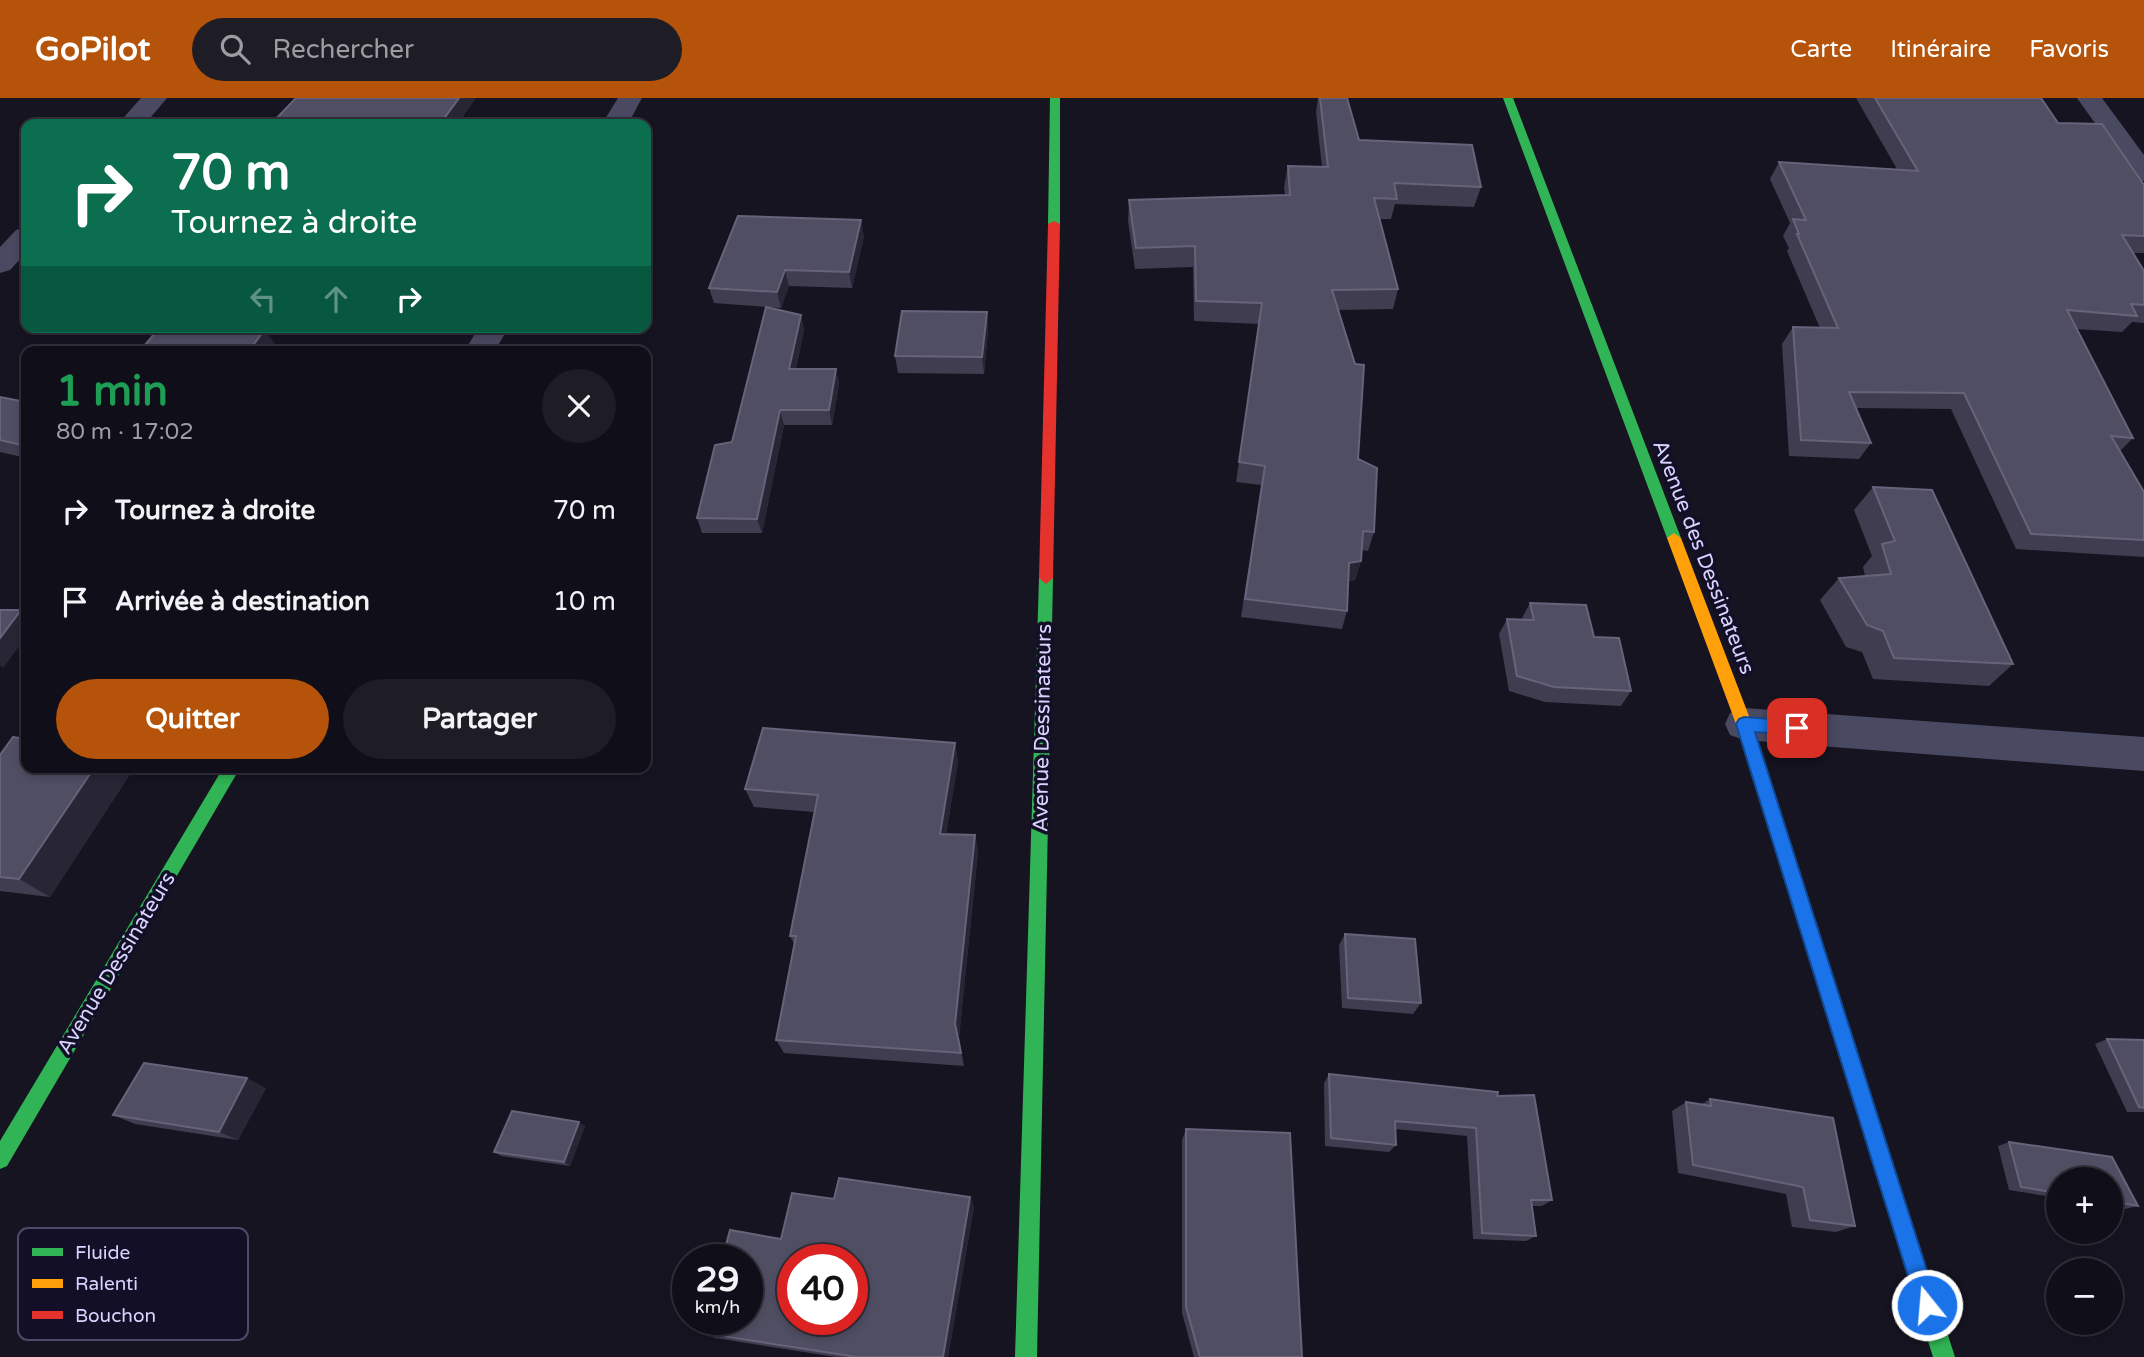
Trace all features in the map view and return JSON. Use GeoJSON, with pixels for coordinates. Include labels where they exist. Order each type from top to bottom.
{"type":"FeatureCollection","features":[{"type":"Feature","properties":{"kind":"street"},"geometry":{"type":"LineString","coordinates":[[136,119],[155,98]]}},
{"type":"Feature","properties":{"kind":"street"},"geometry":{"type":"LineString","coordinates":[[618,119],[630,98]]}},
{"type":"Feature","properties":{"kind":"street","name":"Avenue Dessinateurs"},"geometry":{"type":"LineString","coordinates":[[1026,1357],[1054,256],[1055,98]]}},
{"type":"Feature","properties":{"kind":"street","name":"Avenue des Dessinateurs"},"geometry":{"type":"LineString","coordinates":[[1508,98],[1744,724],[1944,1357]]}},
{"type":"Feature","properties":{"kind":"street"},"geometry":{"type":"LineString","coordinates":[[2089,98],[2144,173]]}},
{"type":"Feature","properties":{"kind":"street"},"geometry":{"type":"LineString","coordinates":[[0,264],[21,241]]}},
{"type":"Feature","properties":{"kind":"street"},"geometry":{"type":"LineString","coordinates":[[1744,724],[2144,754]]}},
{"type":"Feature","properties":{"kind":"street","name":"Avenue Dessinateurs"},"geometry":{"type":"LineString","coordinates":[[0,1159],[229,773]]}},
{"type":"Feature","properties":{"kind":"building"},"geometry":{"type":"Polygon","coordinates":[[[296,98],[459,98],[444,119],[276,119],[296,98]]]}},
{"type":"Feature","properties":{"kind":"building"},"geometry":{"type":"Polygon","coordinates":[[[1320,98],[1347,98],[1359,140],[1472,145],[1481,187],[1394,183],[1397,199],[1374,198],[1398,289],[1332,290],[1355,364],[1364,365],[1358,459],[1377,468],[1374,532],[1363,531],[1361,561],[1349,563],[1347,611],[1245,599],[1265,466],[1239,462],[1262,303],[1196,301],[1195,246],[1136,248],[1129,200],[1290,195],[1288,166],[1328,167],[1320,98]]]}},
{"type":"Feature","properties":{"kind":"building"},"geometry":{"type":"Polygon","coordinates":[[[1875,98],[2041,98],[2058,123],[2102,124],[2144,185],[2144,236],[2122,235],[2144,271],[2144,305],[2131,304],[2137,316],[2067,310],[2133,438],[2111,436],[2144,492],[2144,540],[2031,534],[1964,393],[1849,392],[1871,443],[1801,440],[1793,327],[1838,328],[1797,234],[1793,219],[1806,220],[1779,162],[1918,171],[1875,98]]]}},
{"type":"Feature","properties":{"kind":"building"},"geometry":{"type":"Polygon","coordinates":[[[738,216],[861,220],[849,272],[785,270],[777,292],[709,288],[738,216]]]}},
{"type":"Feature","properties":{"kind":"building"},"geometry":{"type":"Polygon","coordinates":[[[766,307],[801,315],[789,369],[836,369],[829,410],[780,410],[757,519],[697,518],[715,445],[732,442],[766,307]]]}},
{"type":"Feature","properties":{"kind":"building"},"geometry":{"type":"Polygon","coordinates":[[[902,311],[987,312],[982,357],[895,356],[902,311]]]}},
{"type":"Feature","properties":{"kind":"building"},"geometry":{"type":"Polygon","coordinates":[[[155,333],[262,333],[252,346],[144,346],[155,333]]]}},
{"type":"Feature","properties":{"kind":"building"},"geometry":{"type":"Polygon","coordinates":[[[0,397],[21,401],[21,445],[0,440],[0,397]]]}},
{"type":"Feature","properties":{"kind":"building"},"geometry":{"type":"Polygon","coordinates":[[[1873,487],[1932,490],[2013,664],[1894,658],[1883,631],[1867,625],[1839,578],[1891,574],[1882,544],[1895,541],[1873,487]]]}},
{"type":"Feature","properties":{"kind":"building"},"geometry":{"type":"Polygon","coordinates":[[[1530,603],[1586,605],[1594,637],[1619,638],[1631,691],[1554,687],[1517,676],[1507,619],[1534,620],[1530,603]]]}},
{"type":"Feature","properties":{"kind":"building"},"geometry":{"type":"Polygon","coordinates":[[[0,610],[21,610],[0,638],[0,610]]]}},
{"type":"Feature","properties":{"kind":"building"},"geometry":{"type":"Polygon","coordinates":[[[763,728],[955,743],[940,834],[975,835],[955,1024],[961,1053],[776,1040],[796,936],[790,936],[818,795],[745,789],[763,728]]]}},
{"type":"Feature","properties":{"kind":"building"},"geometry":{"type":"Polygon","coordinates":[[[13,737],[21,738],[21,773],[91,773],[19,879],[0,877],[0,755],[13,737]]]}},
{"type":"Feature","properties":{"kind":"building"},"geometry":{"type":"Polygon","coordinates":[[[1345,934],[1415,939],[1421,1003],[1348,998],[1345,934]]]}},
{"type":"Feature","properties":{"kind":"building"},"geometry":{"type":"Polygon","coordinates":[[[2107,1039],[2144,1040],[2144,1108],[2139,1107],[2107,1039]]]}},
{"type":"Feature","properties":{"kind":"building"},"geometry":{"type":"Polygon","coordinates":[[[144,1063],[247,1078],[219,1132],[113,1115],[144,1063]]]}},
{"type":"Feature","properties":{"kind":"building"},"geometry":{"type":"Polygon","coordinates":[[[1329,1074],[1498,1092],[1497,1096],[1534,1095],[1552,1200],[1531,1200],[1536,1236],[1482,1233],[1476,1128],[1395,1121],[1396,1145],[1331,1138],[1329,1074]]]}},
{"type":"Feature","properties":{"kind":"building"},"geometry":{"type":"Polygon","coordinates":[[[1710,1099],[1833,1118],[1855,1226],[1810,1220],[1803,1187],[1693,1165],[1686,1102],[1711,1106],[1710,1099]]]}},
{"type":"Feature","properties":{"kind":"building"},"geometry":{"type":"Polygon","coordinates":[[[512,1111],[579,1122],[564,1162],[494,1152],[512,1111]]]}},
{"type":"Feature","properties":{"kind":"building"},"geometry":{"type":"Polygon","coordinates":[[[1186,1129],[1290,1133],[1302,1357],[1200,1357],[1186,1307],[1186,1129]]]}},
{"type":"Feature","properties":{"kind":"building"},"geometry":{"type":"Polygon","coordinates":[[[2009,1142],[2112,1157],[2117,1167],[2046,1167],[2046,1191],[2021,1187],[2009,1142]]]}},
{"type":"Feature","properties":{"kind":"building"},"geometry":{"type":"Polygon","coordinates":[[[839,1178],[970,1197],[943,1357],[857,1357],[715,1335],[763,1335],[763,1244],[726,1244],[730,1230],[781,1239],[792,1193],[834,1199],[839,1178]]]}},
{"type":"Feature","properties":{"kind":"building"},"geometry":{"type":"Polygon","coordinates":[[[2123,1178],[2138,1206],[2123,1203],[2123,1178]]]}},
{"type":"Feature","properties":{"kind":"traffic: fast"},"geometry":{"type":"LineString","coordinates":[[1054,224],[1055,98]]}},
{"type":"Feature","properties":{"kind":"traffic: fast"},"geometry":{"type":"LineString","coordinates":[[1508,98],[1674,538]]}},
{"type":"Feature","properties":{"kind":"traffic: fast"},"geometry":{"type":"LineString","coordinates":[[1026,1357],[1046,578]]}},
{"type":"Feature","properties":{"kind":"traffic: fast"},"geometry":{"type":"LineString","coordinates":[[0,1159],[229,773]]}},
{"type":"Feature","properties":{"kind":"traffic: fast"},"geometry":{"type":"LineString","coordinates":[[1780,838],[1944,1357]]}},
{"type":"Feature","properties":{"kind":"traffic: slow"},"geometry":{"type":"LineString","coordinates":[[1674,538],[1744,724],[1780,838]]}},
{"type":"Feature","properties":{"kind":"traffic: jam"},"geometry":{"type":"LineString","coordinates":[[1046,578],[1054,224]]}},
{"type":"Feature","properties":{"kind":"route"},"geometry":{"type":"LineString","coordinates":[[1797,728],[1744,724],[1927,1305]]}}]}
